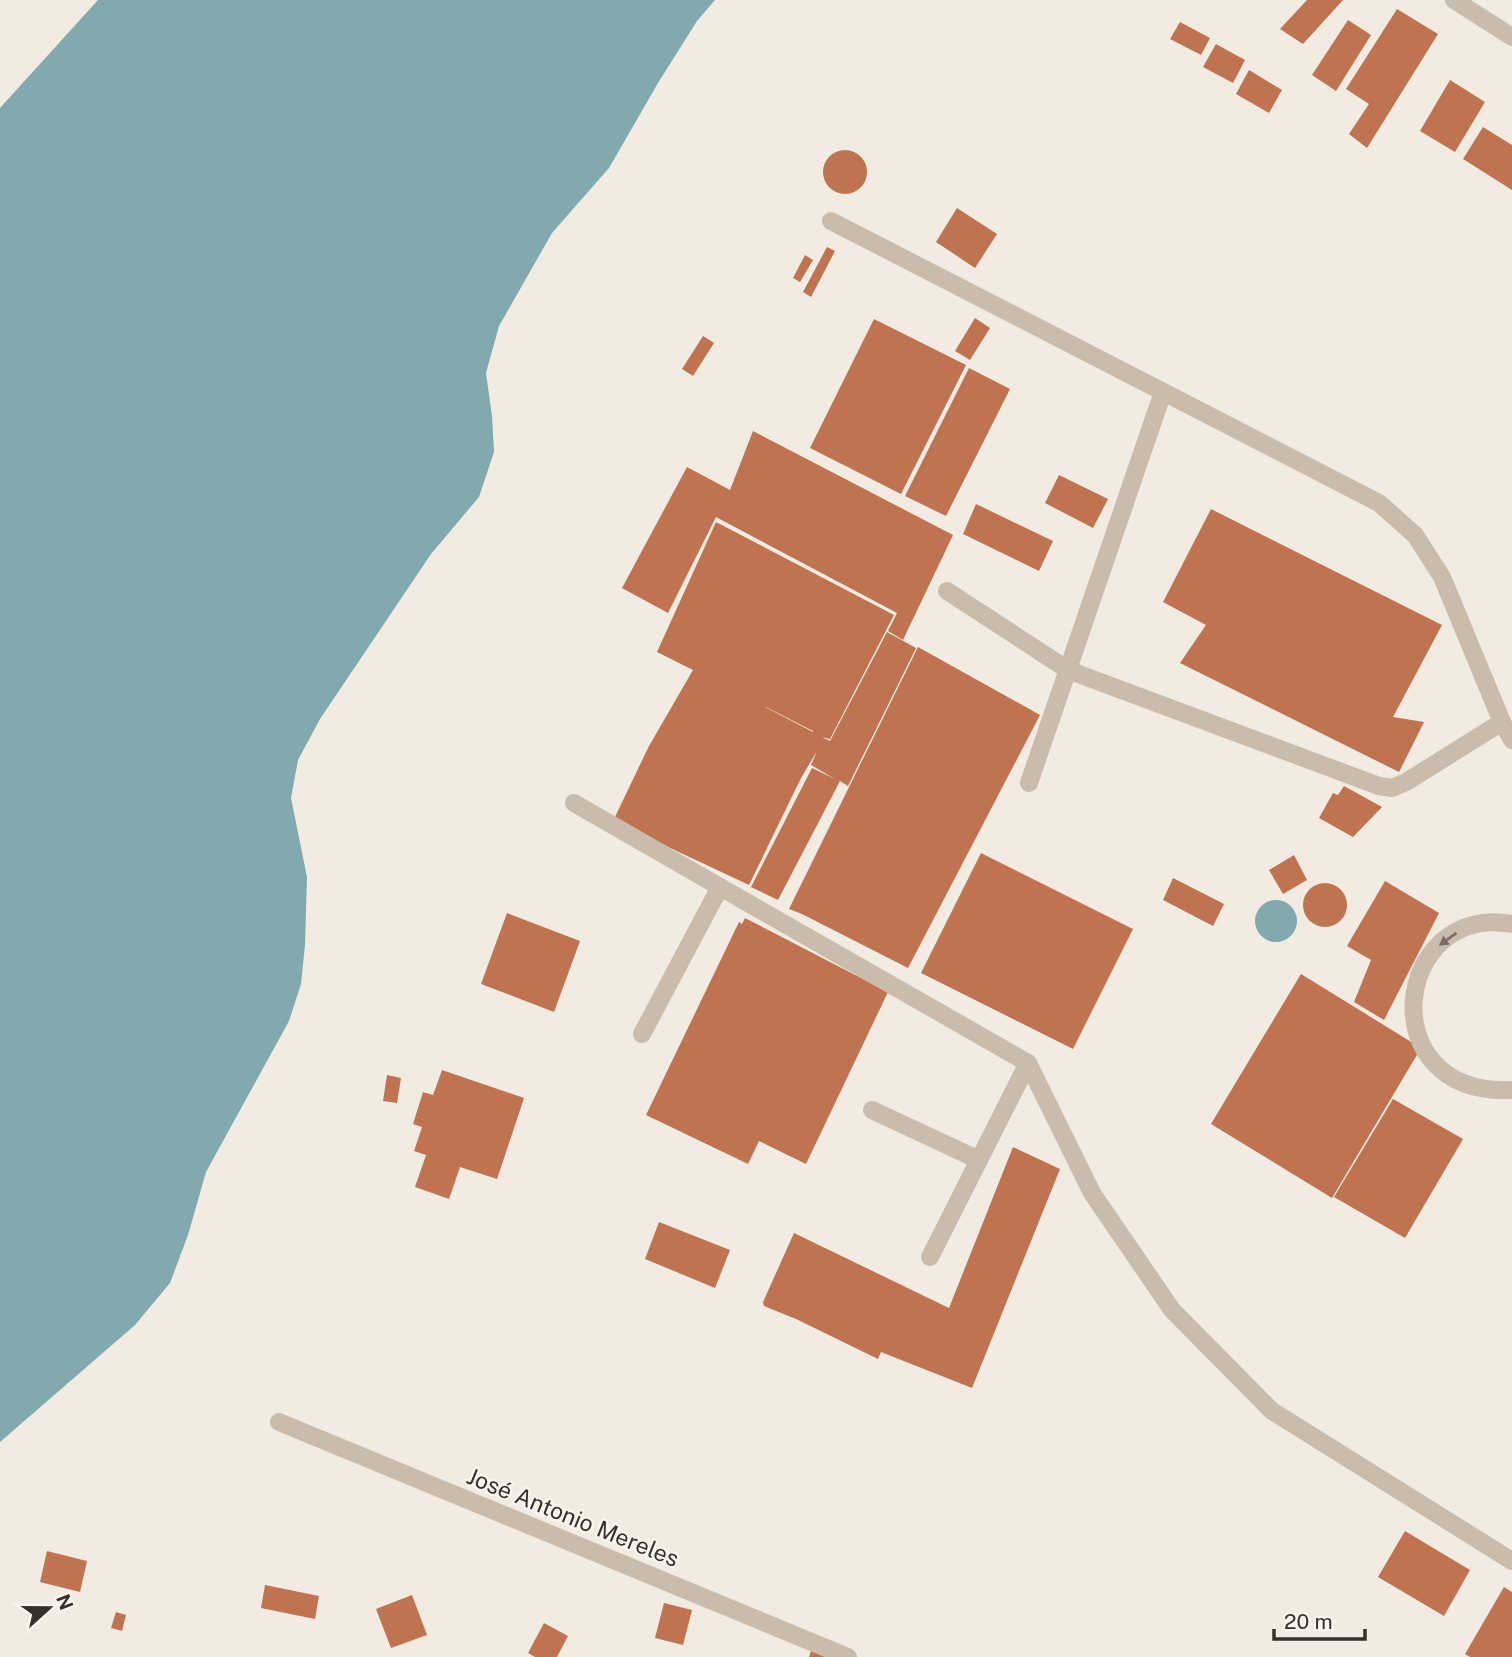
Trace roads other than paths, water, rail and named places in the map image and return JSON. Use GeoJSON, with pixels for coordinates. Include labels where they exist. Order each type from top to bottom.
{"type":"FeatureCollection","features":[{"type":"Feature","properties":{"kind":"street"},"geometry":{"type":"LineString","coordinates":[[1454,0],[1512,37]]}},
{"type":"Feature","properties":{"kind":"street"},"geometry":{"type":"LineString","coordinates":[[831,221],[1379,503],[1415,535],[1442,577],[1508,732],[1392,788],[1379,786],[1068,670],[947,591]]}},
{"type":"Feature","properties":{"kind":"street"},"geometry":{"type":"LineString","coordinates":[[1029,783],[1163,392]]}},
{"type":"Feature","properties":{"kind":"street"},"geometry":{"type":"LineString","coordinates":[[574,803],[1028,1063],[1092,1193],[1172,1310],[1272,1411],[1512,1561]]}},
{"type":"Feature","properties":{"kind":"street"},"geometry":{"type":"LineString","coordinates":[[642,1034],[720,887]]}},
{"type":"Feature","properties":{"kind":"street"},"geometry":{"type":"LineString","coordinates":[[1512,924],[1498,921],[1470,926],[1445,939],[1426,960],[1415,986],[1413,1015],[1420,1042],[1437,1066],[1460,1083],[1488,1091],[1512,1090]]}},
{"type":"Feature","properties":{"kind":"street"},"geometry":{"type":"LineString","coordinates":[[930,1257],[1028,1063]]}},
{"type":"Feature","properties":{"kind":"street"},"geometry":{"type":"LineString","coordinates":[[872,1110],[979,1160]]}},
{"type":"Feature","properties":{"kind":"street","name":"José Antonio Mereles"},"geometry":{"type":"LineString","coordinates":[[279,1422],[848,1657]]}},
{"type":"Feature","properties":{"kind":"water"},"geometry":{"type":"Polygon","coordinates":[[[98,0],[715,0],[697,21],[609,168],[552,233],[499,326],[486,373],[494,452],[479,497],[431,554],[320,719],[298,760],[291,798],[307,877],[301,984],[289,1021],[206,1172],[188,1235],[170,1283],[135,1325],[0,1442],[0,108],[98,0]]]}},
{"type":"Feature","properties":{"kind":"water"},"geometry":{"type":"Polygon","coordinates":[[[1276,900],[1291,906],[1297,921],[1291,936],[1276,942],[1261,936],[1255,921],[1261,906],[1276,900]]]}}]}
